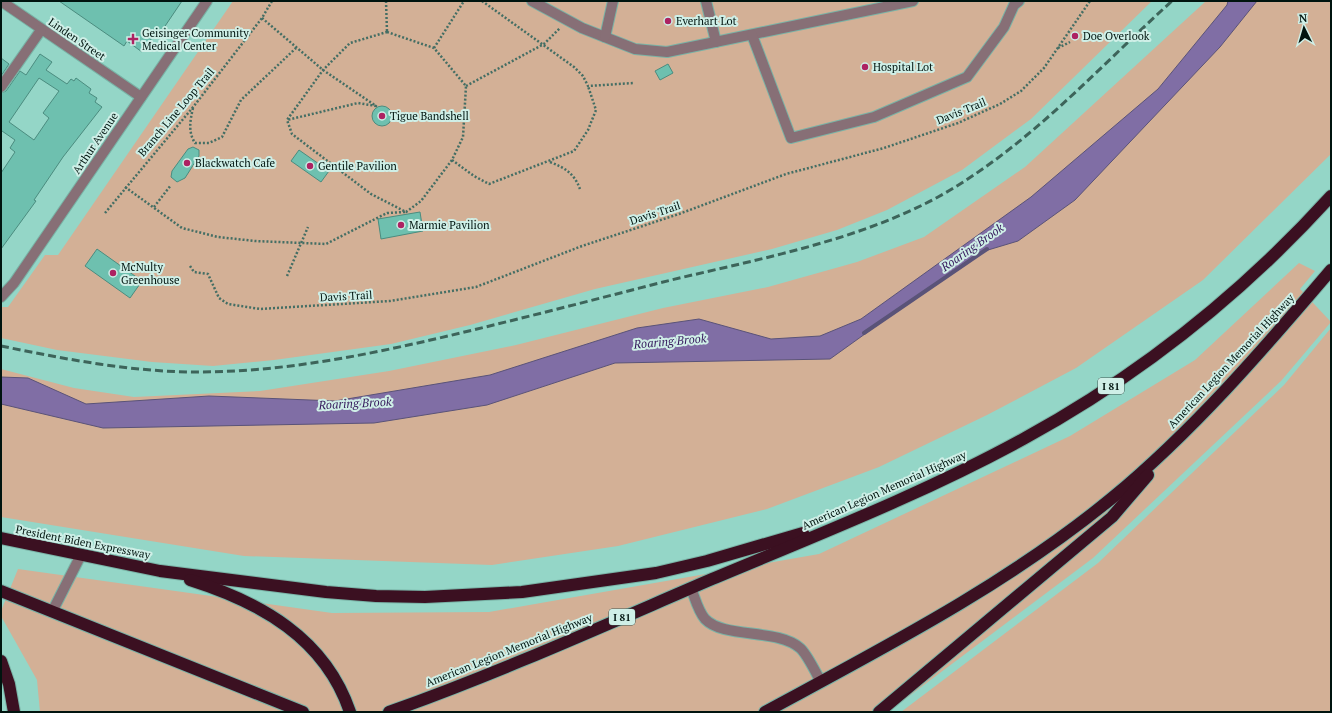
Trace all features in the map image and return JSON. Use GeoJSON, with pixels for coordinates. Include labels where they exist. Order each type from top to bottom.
{"type":"FeatureCollection","features":[{"type":"Feature","properties":{"kind":"highway","name":"American Legion Memorial Highway"},"geometry":{"type":"LineString","coordinates":[[389,712],[500,670],[942,480],[1005,449],[1068,413],[1122,379],[1185,333],[1243,284],[1295,234],[1331,196]]}},
{"type":"Feature","properties":{"kind":"highway","name":"American Legion Memorial Highway"},"geometry":{"type":"LineString","coordinates":[[765,712],[929,623],[1033,557],[1112,498],[1186,432],[1253,361],[1331,270]]}},
{"type":"Feature","properties":{"kind":"highway"},"geometry":{"type":"LineString","coordinates":[[879,712],[1112,516],[1186,432]]}},
{"type":"Feature","properties":{"kind":"highway"},"geometry":{"type":"LineString","coordinates":[[160,570],[304,590],[368,596],[425,597],[498,594],[546,590],[656,573],[714,559],[852,519]]}},
{"type":"Feature","properties":{"kind":"highway","name":"President Biden Expressway"},"geometry":{"type":"LineString","coordinates":[[1,538],[160,570]]}},
{"type":"Feature","properties":{"kind":"highway"},"geometry":{"type":"LineString","coordinates":[[160,570],[226,592],[275,618],[292,629],[309,644],[326,665],[339,687],[350,711]]}},
{"type":"Feature","properties":{"kind":"highway"},"geometry":{"type":"LineString","coordinates":[[1,591],[303,712]]}},
{"type":"Feature","properties":{"kind":"highway"},"geometry":{"type":"LineString","coordinates":[[1,661],[9,684],[14,712]]}},
{"type":"Feature","properties":{"kind":"street","name":"Linden Street"},"geometry":{"type":"LineString","coordinates":[[1,1],[41,30],[141,97]]}},
{"type":"Feature","properties":{"kind":"street","name":"Arthur Avenue"},"geometry":{"type":"LineString","coordinates":[[1,298],[14,283],[207,1]]}},
{"type":"Feature","properties":{"kind":"street"},"geometry":{"type":"LineString","coordinates":[[532,1],[567,21],[635,49],[667,52],[913,1]]}},
{"type":"Feature","properties":{"kind":"street"},"geometry":{"type":"LineString","coordinates":[[605,37],[614,1]]}},
{"type":"Feature","properties":{"kind":"street"},"geometry":{"type":"LineString","coordinates":[[706,1],[716,42]]}},
{"type":"Feature","properties":{"kind":"street"},"geometry":{"type":"LineString","coordinates":[[752,34],[791,138],[874,117],[967,77],[1004,27],[1014,5],[1018,1]]}},
{"type":"Feature","properties":{"kind":"street"},"geometry":{"type":"LineString","coordinates":[[1,87],[41,30]]}},
{"type":"Feature","properties":{"kind":"street"},"geometry":{"type":"LineString","coordinates":[[52,612],[81,555]]}},
{"type":"Feature","properties":{"kind":"street"},"geometry":{"type":"LineString","coordinates":[[691,588],[706,620],[711,624],[732,630],[786,640],[795,644],[802,649],[821,682]]}},
{"type":"Feature","properties":{"kind":"path","name":"Branch Line Loop Trail"},"geometry":{"type":"LineString","coordinates":[[105,213],[125,187],[194,106],[262,18],[272,1]]}},
{"type":"Feature","properties":{"kind":"path"},"geometry":{"type":"LineString","coordinates":[[386,1],[387,32]]}},
{"type":"Feature","properties":{"kind":"path"},"geometry":{"type":"LineString","coordinates":[[434,48],[464,1]]}},
{"type":"Feature","properties":{"kind":"path"},"geometry":{"type":"LineString","coordinates":[[452,160],[474,176],[489,184],[549,162],[574,151],[588,130],[596,110],[583,76],[544,44],[482,1]]}},
{"type":"Feature","properties":{"kind":"path","name":"Davis Trail"},"geometry":{"type":"LineString","coordinates":[[190,266],[194,272],[208,274],[219,298],[228,304],[260,309],[390,301],[476,287],[582,246],[679,214],[786,174],[884,148],[958,122],[1000,104],[1021,91],[1044,68],[1090,1]]}},
{"type":"Feature","properties":{"kind":"path"},"geometry":{"type":"LineString","coordinates":[[262,18],[323,70],[376,106],[358,103],[287,120]]}},
{"type":"Feature","properties":{"kind":"path"},"geometry":{"type":"LineString","coordinates":[[466,86],[544,44],[567,21]]}},
{"type":"Feature","properties":{"kind":"path"},"geometry":{"type":"LineString","coordinates":[[125,187],[182,228],[218,238],[326,244],[387,213],[406,212],[421,201],[452,160],[463,137],[466,86],[434,48],[387,32],[350,43],[323,70],[287,120]]}},
{"type":"Feature","properties":{"kind":"path"},"geometry":{"type":"LineString","coordinates":[[1057,48],[1070,42]]}},
{"type":"Feature","properties":{"kind":"path"},"geometry":{"type":"LineString","coordinates":[[194,106],[189,122],[192,138],[195,143],[209,143],[222,137],[241,100],[296,48]]}},
{"type":"Feature","properties":{"kind":"path"},"geometry":{"type":"LineString","coordinates":[[588,86],[634,83]]}},
{"type":"Feature","properties":{"kind":"path"},"geometry":{"type":"LineString","coordinates":[[287,120],[292,134],[371,194],[406,212]]}},
{"type":"Feature","properties":{"kind":"path"},"geometry":{"type":"LineString","coordinates":[[549,162],[564,167],[576,178],[580,189]]}},
{"type":"Feature","properties":{"kind":"path"},"geometry":{"type":"LineString","coordinates":[[154,207],[171,185]]}},
{"type":"Feature","properties":{"kind":"path"},"geometry":{"type":"LineString","coordinates":[[287,276],[308,227]]}},
{"type":"Feature","properties":{"kind":"shaded area"},"geometry":{"type":"Polygon","coordinates":[[[233,1],[1152,1],[1031,119],[962,170],[887,210],[837,230],[772,249],[595,289],[470,325],[391,344],[274,360],[213,366],[152,362],[57,350],[1,338],[1,307],[8,307],[45,255],[58,255],[233,1]]]}},
{"type":"Feature","properties":{"kind":"shaded area"},"geometry":{"type":"Polygon","coordinates":[[[1206,1],[1331,1],[1331,154],[1203,280],[1076,368],[987,415],[879,467],[767,509],[618,546],[492,565],[244,556],[1,517],[1,369],[74,388],[134,397],[260,391],[389,371],[516,345],[663,308],[768,287],[857,262],[924,237],[1025,167],[1206,1]]]}},
{"type":"Feature","properties":{"kind":"shaded area"},"geometry":{"type":"Polygon","coordinates":[[[1299,263],[1315,271],[1300,289],[1331,322],[1281,381],[1093,558],[888,712],[40,712],[37,680],[1,616],[1,611],[18,569],[332,613],[489,612],[819,554],[1070,436],[1195,360],[1299,263]]]}},
{"type":"Feature","properties":{"kind":"shaded area"},"geometry":{"type":"Polygon","coordinates":[[[1331,328],[1331,712],[901,712],[1098,563],[1284,385],[1331,328]]]}},
{"type":"Feature","properties":{"kind":"water"},"geometry":{"type":"Polygon","coordinates":[[[1228,1],[1257,1],[1220,47],[1075,200],[1018,241],[978,253],[830,359],[615,363],[487,405],[374,423],[103,428],[1,404],[1,377],[28,378],[86,404],[209,396],[335,401],[490,375],[637,328],[699,319],[771,339],[820,336],[861,319],[1031,197],[1158,89],[1227,5],[1228,1]]]}},
{"type":"Feature","properties":{"kind":"building"},"geometry":{"type":"Polygon","coordinates":[[[59,1],[182,1],[157,38],[154,35],[142,52],[127,41],[124,46],[59,1]]]}},
{"type":"Feature","properties":{"kind":"building"},"geometry":{"type":"Polygon","coordinates":[[[40,54],[52,62],[46,70],[67,84],[71,79],[74,81],[76,78],[91,89],[89,93],[97,98],[95,102],[102,107],[63,157],[34,200],[36,201],[1,249],[1,173],[15,152],[10,148],[15,140],[2,131],[1,132],[1,93],[6,91],[20,71],[26,75],[40,54]],[[39,78],[9,122],[34,140],[49,118],[43,113],[59,91],[39,78]]]}},
{"type":"Feature","properties":{"kind":"building"},"geometry":{"type":"Polygon","coordinates":[[[1,58],[9,64],[1,76],[1,58]]]}},
{"type":"Feature","properties":{"kind":"building"},"geometry":{"type":"Polygon","coordinates":[[[668,64],[673,73],[660,80],[655,71],[668,64]]]}},
{"type":"Feature","properties":{"kind":"building","name":"Tigue Bandshell"},"geometry":{"type":"Polygon","coordinates":[[[382,106],[389,109],[392,116],[389,123],[382,126],[375,123],[372,116],[375,109],[382,106]]]}},
{"type":"Feature","properties":{"kind":"building","name":"Blackwatch Cafe"},"geometry":{"type":"Polygon","coordinates":[[[193,147],[199,150],[199,156],[185,178],[177,182],[171,177],[172,171],[188,149],[193,147]]]}},
{"type":"Feature","properties":{"kind":"building","name":"Gentile Pavilion"},"geometry":{"type":"Polygon","coordinates":[[[299,150],[329,171],[321,182],[291,161],[299,150]]]}},
{"type":"Feature","properties":{"kind":"building","name":"Marmie Pavilion"},"geometry":{"type":"Polygon","coordinates":[[[420,212],[423,231],[381,239],[378,219],[420,212]]]}},
{"type":"Feature","properties":{"kind":"building","name":"McNulty Greenhouse"},"geometry":{"type":"Polygon","coordinates":[[[97,249],[142,281],[130,298],[85,266],[97,249]]]}},
{"type":"Feature","properties":{"kind":"waterway","name":"Roaring Brook"},"geometry":{"type":"LineString","coordinates":[[864,333],[987,249]]}},
{"type":"Feature","properties":{"kind":"railway"},"geometry":{"type":"LineString","coordinates":[[1,346],[49,356],[148,370],[197,372],[232,371],[302,365],[405,346],[802,249],[872,227],[905,213],[938,197],[971,177],[1002,155],[1061,106],[1172,1]]}},
{"type":"Feature","properties":{"kind":"place","name":"Everhart Lot"},"geometry":{"type":"Point","coordinates":[668,21]}},
{"type":"Feature","properties":{"kind":"place","name":"Doe Overlook"},"geometry":{"type":"Point","coordinates":[1075,36]}},
{"type":"Feature","properties":{"kind":"place","name":"Geisinger Community Medical Center"},"geometry":{"type":"Point","coordinates":[133,39]}},
{"type":"Feature","properties":{"kind":"place","name":"Hospital Lot"},"geometry":{"type":"Point","coordinates":[865,67]}},
{"type":"Feature","properties":{"kind":"place","name":"Tigue Bandshell"},"geometry":{"type":"Point","coordinates":[382,116]}},
{"type":"Feature","properties":{"kind":"place","name":"Blackwatch Cafe"},"geometry":{"type":"Point","coordinates":[187,163]}},
{"type":"Feature","properties":{"kind":"place","name":"Gentile Pavilion"},"geometry":{"type":"Point","coordinates":[310,166]}},
{"type":"Feature","properties":{"kind":"place","name":"Marmie Pavilion"},"geometry":{"type":"Point","coordinates":[401,225]}},
{"type":"Feature","properties":{"kind":"place","name":"McNulty Greenhouse"},"geometry":{"type":"Point","coordinates":[113,273]}}]}
